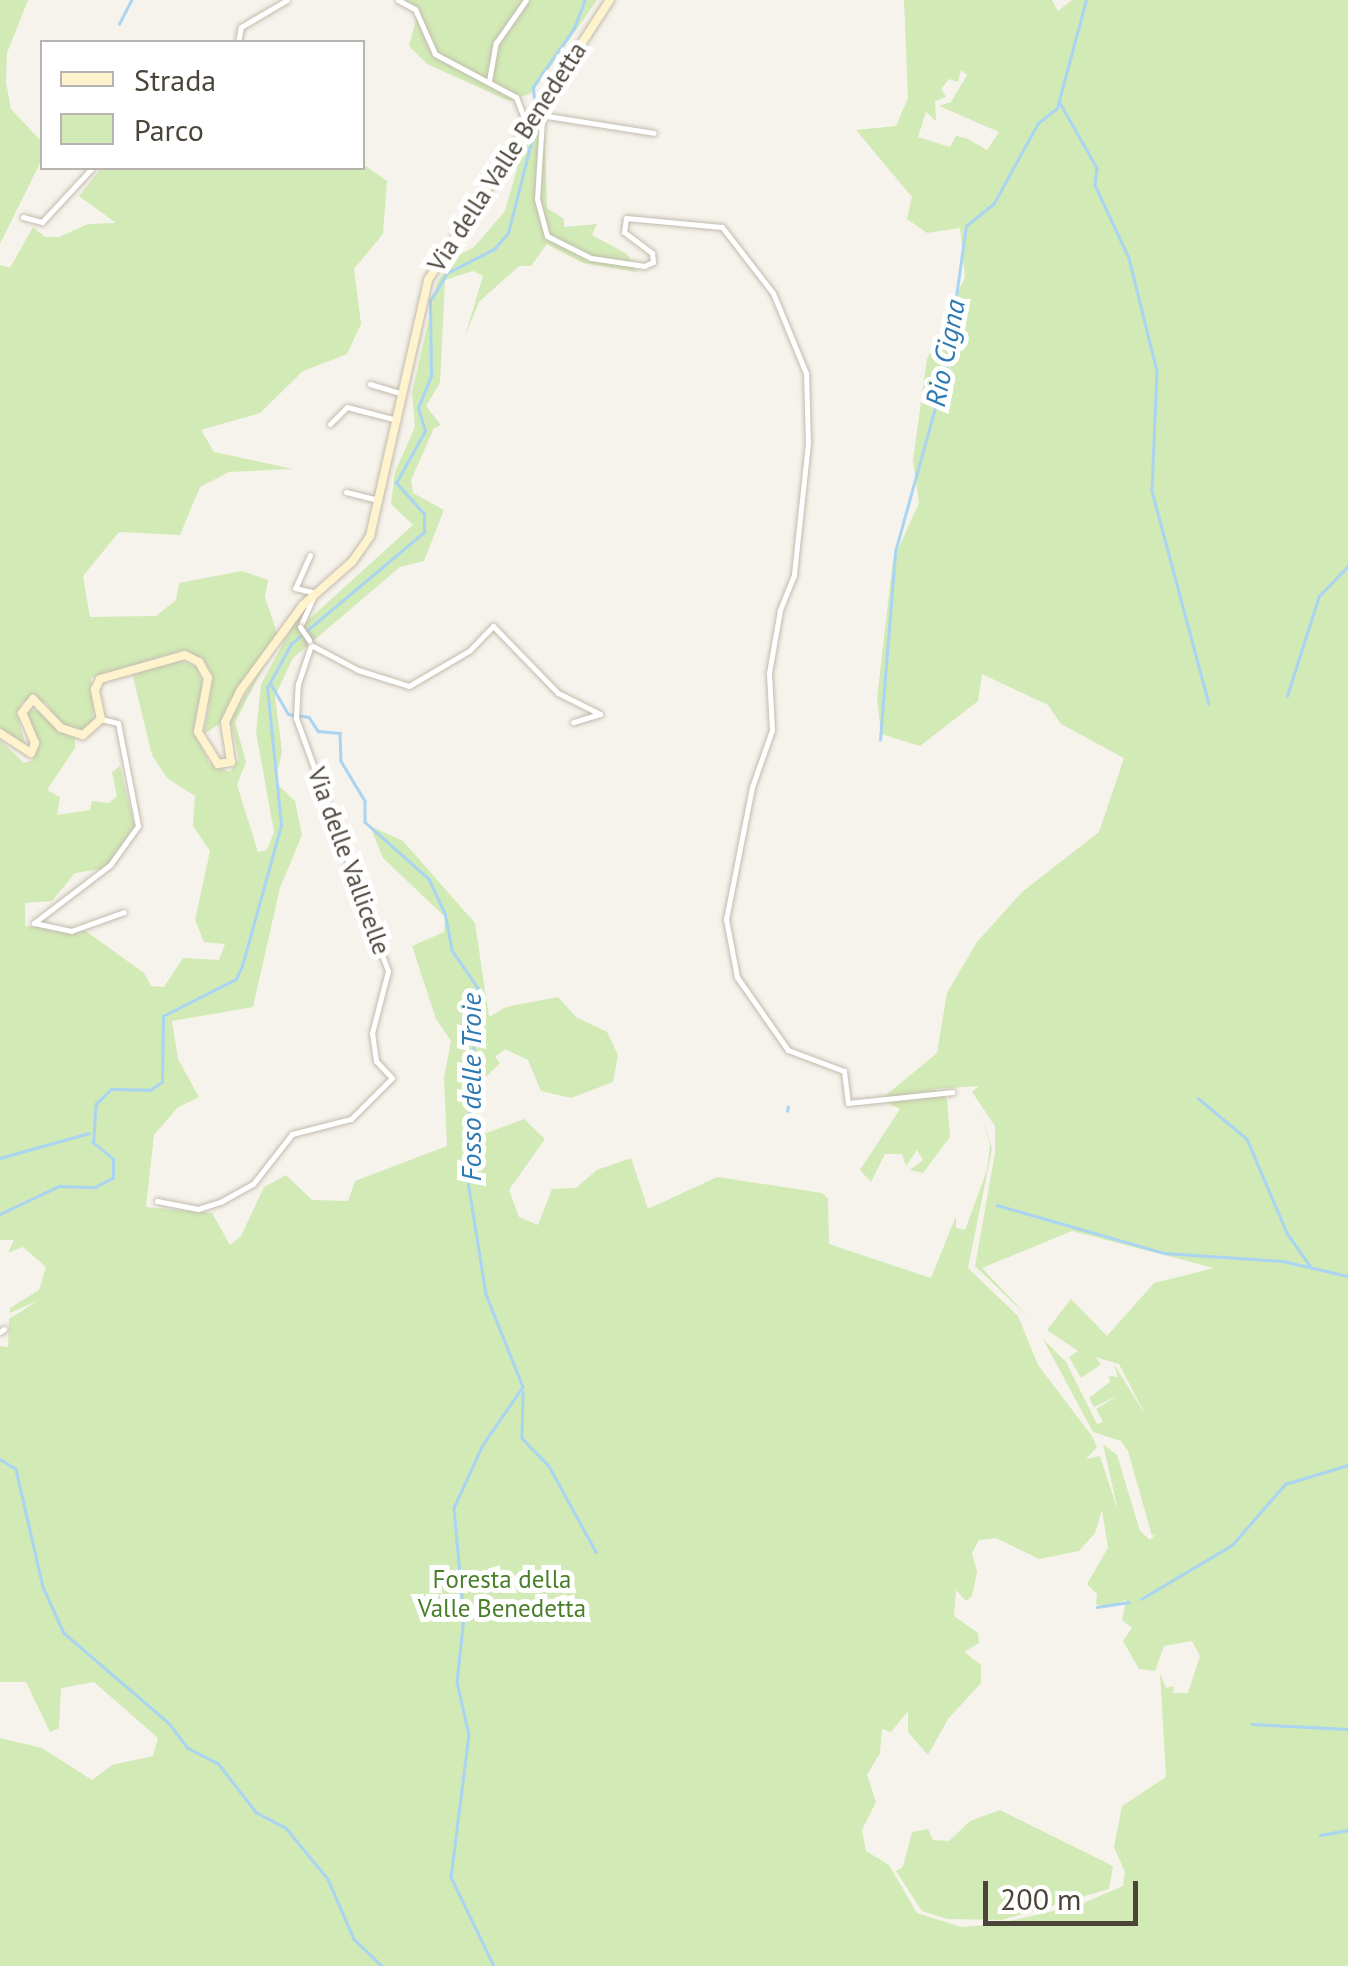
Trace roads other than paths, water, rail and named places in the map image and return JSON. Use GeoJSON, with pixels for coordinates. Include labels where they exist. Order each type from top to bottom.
{"type":"FeatureCollection","features":[{"type":"Feature","properties":{"kind":"main road","name":"Via della Valle Benedetta"},"geometry":{"type":"LineString","coordinates":[[101,718],[95,690],[100,680],[190,657],[203,666],[208,684],[198,732],[214,759],[228,766],[228,712],[315,594],[359,554],[380,501],[422,293],[610,0]]}},
{"type":"Feature","properties":{"kind":"main road"},"geometry":{"type":"LineString","coordinates":[[0,733],[31,753],[35,743],[22,713],[33,699],[61,728],[78,735],[101,718]]}},
{"type":"Feature","properties":{"kind":"street"},"geometry":{"type":"LineString","coordinates":[[238,40],[241,27],[287,0]]}},
{"type":"Feature","properties":{"kind":"street"},"geometry":{"type":"LineString","coordinates":[[398,0],[415,8],[436,54],[516,97],[530,121]]}},
{"type":"Feature","properties":{"kind":"street"},"geometry":{"type":"LineString","coordinates":[[489,81],[496,43],[526,0]]}},
{"type":"Feature","properties":{"kind":"street"},"geometry":{"type":"LineString","coordinates":[[541,104],[547,116],[536,199],[548,236],[591,258],[644,266],[653,262],[652,253],[624,232],[626,218],[722,227],[774,293],[806,373],[808,443],[794,575],[780,610],[769,672],[772,730],[752,786],[726,919],[738,977],[758,1014],[793,1054],[844,1071],[848,1104],[952,1092]]}},
{"type":"Feature","properties":{"kind":"street","name":"Via della Valle Benedetta"},"geometry":{"type":"LineString","coordinates":[[547,116],[654,133]]}},
{"type":"Feature","properties":{"kind":"street"},"geometry":{"type":"LineString","coordinates":[[23,216],[42,222],[90,170]]}},
{"type":"Feature","properties":{"kind":"street"},"geometry":{"type":"LineString","coordinates":[[370,384],[402,394]]}},
{"type":"Feature","properties":{"kind":"street"},"geometry":{"type":"LineString","coordinates":[[330,424],[347,407],[398,420]]}},
{"type":"Feature","properties":{"kind":"street"},"geometry":{"type":"LineString","coordinates":[[346,492],[380,501]]}},
{"type":"Feature","properties":{"kind":"street"},"geometry":{"type":"LineString","coordinates":[[310,554],[295,588],[315,594],[300,627],[310,642],[409,686],[470,651],[493,626],[558,692],[600,714],[574,722]]}},
{"type":"Feature","properties":{"kind":"street","name":"Via delle Vallicelle"},"geometry":{"type":"LineString","coordinates":[[157,1201],[198,1209],[222,1201],[253,1184],[292,1134],[352,1119],[392,1078],[376,1061],[372,1033],[388,971],[296,718],[298,684],[310,642]]}},
{"type":"Feature","properties":{"kind":"street"},"geometry":{"type":"LineString","coordinates":[[101,718],[118,723],[138,826],[110,865],[34,923],[71,931],[124,912]]}},
{"type":"Feature","properties":{"kind":"waterway"},"geometry":{"type":"LineString","coordinates":[[119,24],[131,0]]}},
{"type":"Feature","properties":{"kind":"waterway"},"geometry":{"type":"LineString","coordinates":[[535,111],[533,87],[574,28],[585,0]]}},
{"type":"Feature","properties":{"kind":"waterway","name":"Rio Cigna"},"geometry":{"type":"LineString","coordinates":[[880,740],[895,552],[946,368],[966,226],[994,203],[1038,123],[1057,108],[1086,0]]}},
{"type":"Feature","properties":{"kind":"waterway"},"geometry":{"type":"LineString","coordinates":[[1059,101],[1097,168],[1095,185],[1129,258],[1157,371],[1152,491],[1209,704]]}},
{"type":"Feature","properties":{"kind":"waterway"},"geometry":{"type":"LineString","coordinates":[[0,1214],[59,1186],[95,1187],[113,1178],[113,1159],[93,1143],[96,1104],[111,1089],[150,1090],[162,1082],[163,1016],[236,979],[281,825],[267,688],[291,644],[424,532],[424,514],[396,483],[425,431],[418,408],[431,375],[430,301],[447,273],[494,249],[508,233],[537,119]]}},
{"type":"Feature","properties":{"kind":"waterway"},"geometry":{"type":"LineString","coordinates":[[1287,696],[1319,596],[1348,566]]}},
{"type":"Feature","properties":{"kind":"waterway","name":"Fosso delle Troie"},"geometry":{"type":"LineString","coordinates":[[271,684],[288,714],[309,717],[318,731],[340,733],[341,761],[365,801],[365,822],[429,879],[445,913],[452,950],[478,988],[466,1169],[486,1294],[523,1387],[483,1445],[454,1508],[464,1617],[457,1682],[469,1735],[451,1877],[494,1966]]}},
{"type":"Feature","properties":{"kind":"waterway"},"geometry":{"type":"LineString","coordinates":[[1198,1098],[1247,1139],[1287,1233],[1311,1267]]}},
{"type":"Feature","properties":{"kind":"waterway","name":"Rio Cigna"},"geometry":{"type":"LineString","coordinates":[[787,1111],[788,1107]]}},
{"type":"Feature","properties":{"kind":"waterway"},"geometry":{"type":"LineString","coordinates":[[0,1158],[89,1133]]}},
{"type":"Feature","properties":{"kind":"waterway"},"geometry":{"type":"LineString","coordinates":[[997,1205],[1164,1253],[1283,1261],[1348,1276]]}},
{"type":"Feature","properties":{"kind":"waterway"},"geometry":{"type":"LineString","coordinates":[[523,1392],[522,1438],[549,1466],[596,1552]]}},
{"type":"Feature","properties":{"kind":"waterway"},"geometry":{"type":"LineString","coordinates":[[0,1459],[16,1469],[43,1587],[64,1633],[169,1723],[188,1748],[218,1763],[256,1812],[286,1828],[328,1879],[354,1939],[382,1966]]}},
{"type":"Feature","properties":{"kind":"waterway"},"geometry":{"type":"LineString","coordinates":[[1141,1599],[1232,1545],[1285,1484],[1348,1465]]}},
{"type":"Feature","properties":{"kind":"waterway"},"geometry":{"type":"LineString","coordinates":[[1097,1607],[1129,1602]]}},
{"type":"Feature","properties":{"kind":"waterway"},"geometry":{"type":"LineString","coordinates":[[1252,1724],[1348,1729]]}},
{"type":"Feature","properties":{"kind":"waterway"},"geometry":{"type":"LineString","coordinates":[[1320,1835],[1348,1830]]}},
{"type":"Feature","properties":{"kind":"park label","name":"Foresta della Valle Benedetta"},"geometry":{"type":"Point","coordinates":[502,1594]}}]}
